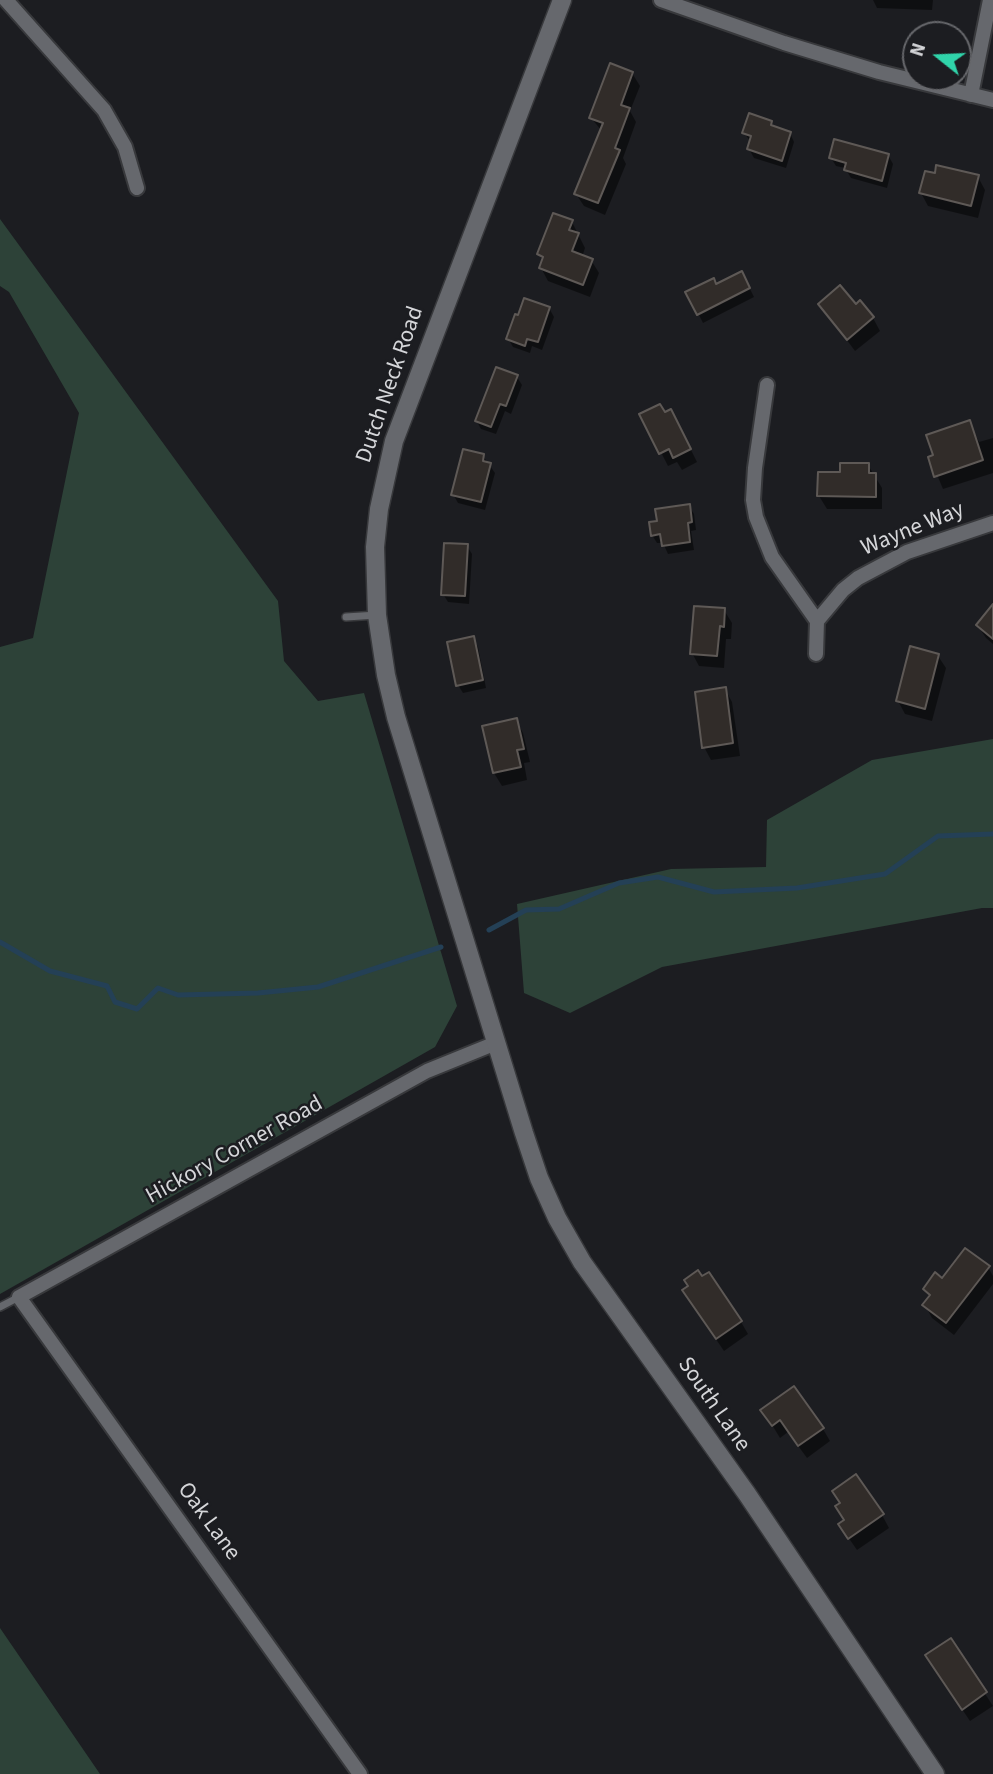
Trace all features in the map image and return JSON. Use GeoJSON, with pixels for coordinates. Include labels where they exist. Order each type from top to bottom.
{"type":"FeatureCollection","features":[{"type":"Feature","properties":{"kind":"street"},"geometry":{"type":"LineString","coordinates":[[6,0],[104,110],[125,147],[137,188]]}},
{"type":"Feature","properties":{"kind":"street","name":"Dutch Neck Road"},"geometry":{"type":"LineString","coordinates":[[496,1043],[396,717],[380,645],[375,547],[379,509],[394,441],[562,0]]}},
{"type":"Feature","properties":{"kind":"street"},"geometry":{"type":"LineString","coordinates":[[661,0],[796,47],[993,100]]}},
{"type":"Feature","properties":{"kind":"street"},"geometry":{"type":"LineString","coordinates":[[971,95],[990,0]]}},
{"type":"Feature","properties":{"kind":"street"},"geometry":{"type":"LineString","coordinates":[[767,385],[755,468],[753,500],[756,517],[772,557],[817,621],[816,654]]}},
{"type":"Feature","properties":{"kind":"street","name":"Wayne Way"},"geometry":{"type":"LineString","coordinates":[[817,621],[843,590],[874,569],[907,552],[993,523]]}},
{"type":"Feature","properties":{"kind":"street","name":"Hickory Corner Road"},"geometry":{"type":"LineString","coordinates":[[19,1297],[427,1071],[496,1043]]}},
{"type":"Feature","properties":{"kind":"street","name":"South Lane"},"geometry":{"type":"LineString","coordinates":[[496,1043],[539,1178],[556,1217],[582,1262],[747,1494],[935,1774]]}},
{"type":"Feature","properties":{"kind":"street","name":"Oak Lane"},"geometry":{"type":"LineString","coordinates":[[19,1297],[360,1774]]}},
{"type":"Feature","properties":{"kind":"lane"},"geometry":{"type":"LineString","coordinates":[[346,617],[377,615]]}},
{"type":"Feature","properties":{"kind":"lane","name":"Hickory Corner Road"},"geometry":{"type":"LineString","coordinates":[[0,1307],[19,1297]]}},
{"type":"Feature","properties":{"kind":"green space"},"geometry":{"type":"Polygon","coordinates":[[[0,219],[278,601],[284,661],[318,701],[364,693],[457,1006],[435,1047],[0,1294],[0,647],[33,638],[79,413],[9,292],[0,286],[0,219]]]}},
{"type":"Feature","properties":{"kind":"green space"},"geometry":{"type":"Polygon","coordinates":[[[993,739],[993,908],[662,967],[570,1013],[524,993],[517,904],[671,869],[766,867],[767,820],[872,760],[993,739]]]}},
{"type":"Feature","properties":{"kind":"green space"},"geometry":{"type":"Polygon","coordinates":[[[0,1628],[100,1774],[0,1774],[0,1628]]]}},
{"type":"Feature","properties":{"kind":"building"},"geometry":{"type":"Polygon","coordinates":[[[610,63],[633,72],[621,105],[630,108],[615,148],[620,150],[598,203],[574,194],[603,123],[589,118],[610,63]]]}},
{"type":"Feature","properties":{"kind":"building"},"geometry":{"type":"Polygon","coordinates":[[[749,113],[772,121],[771,125],[791,132],[782,161],[747,149],[751,136],[742,133],[749,113]]]}},
{"type":"Feature","properties":{"kind":"building"},"geometry":{"type":"Polygon","coordinates":[[[834,139],[889,154],[882,181],[844,170],[846,163],[829,158],[834,139]]]}},
{"type":"Feature","properties":{"kind":"building"},"geometry":{"type":"Polygon","coordinates":[[[936,165],[979,175],[971,206],[919,193],[925,171],[935,173],[936,165]]]}},
{"type":"Feature","properties":{"kind":"building"},"geometry":{"type":"Polygon","coordinates":[[[553,213],[573,220],[569,230],[579,233],[572,251],[593,259],[583,285],[539,268],[543,257],[537,254],[553,213]]]}},
{"type":"Feature","properties":{"kind":"building"},"geometry":{"type":"Polygon","coordinates":[[[742,271],[750,288],[697,315],[685,292],[714,278],[716,284],[742,271]]]}},
{"type":"Feature","properties":{"kind":"building"},"geometry":{"type":"Polygon","coordinates":[[[840,285],[856,304],[860,300],[874,317],[847,340],[818,304],[840,285]]]}},
{"type":"Feature","properties":{"kind":"building"},"geometry":{"type":"Polygon","coordinates":[[[524,298],[550,307],[538,342],[527,339],[525,346],[506,339],[524,298]]]}},
{"type":"Feature","properties":{"kind":"building"},"geometry":{"type":"Polygon","coordinates":[[[496,367],[518,375],[506,406],[500,404],[491,427],[475,421],[496,367]]]}},
{"type":"Feature","properties":{"kind":"building"},"geometry":{"type":"Polygon","coordinates":[[[660,404],[665,412],[671,409],[691,449],[673,458],[669,449],[659,454],[639,414],[660,404]]]}},
{"type":"Feature","properties":{"kind":"building"},"geometry":{"type":"Polygon","coordinates":[[[970,420],[983,460],[934,477],[928,457],[933,455],[926,435],[970,420]]]}},
{"type":"Feature","properties":{"kind":"building"},"geometry":{"type":"Polygon","coordinates":[[[463,449],[484,454],[483,461],[491,463],[481,502],[451,495],[463,449]]]}},
{"type":"Feature","properties":{"kind":"building"},"geometry":{"type":"Polygon","coordinates":[[[840,463],[869,463],[869,473],[876,473],[876,497],[817,496],[818,472],[840,472],[840,463]]]}},
{"type":"Feature","properties":{"kind":"building"},"geometry":{"type":"Polygon","coordinates":[[[690,504],[690,542],[662,546],[660,534],[651,536],[649,522],[657,521],[655,509],[690,504]]]}},
{"type":"Feature","properties":{"kind":"building"},"geometry":{"type":"Polygon","coordinates":[[[444,543],[468,544],[465,596],[441,595],[444,543]]]}},
{"type":"Feature","properties":{"kind":"building"},"geometry":{"type":"Polygon","coordinates":[[[993,604],[993,639],[976,625],[993,604]]]}},
{"type":"Feature","properties":{"kind":"building"},"geometry":{"type":"Polygon","coordinates":[[[694,606],[725,608],[724,627],[720,626],[717,656],[690,654],[694,606]]]}},
{"type":"Feature","properties":{"kind":"building"},"geometry":{"type":"Polygon","coordinates":[[[474,636],[483,680],[456,686],[447,642],[474,636]]]}},
{"type":"Feature","properties":{"kind":"building"},"geometry":{"type":"Polygon","coordinates":[[[910,646],[939,654],[925,709],[896,701],[910,646]]]}},
{"type":"Feature","properties":{"kind":"building"},"geometry":{"type":"Polygon","coordinates":[[[726,687],[733,743],[702,748],[695,692],[726,687]]]}},
{"type":"Feature","properties":{"kind":"building"},"geometry":{"type":"Polygon","coordinates":[[[517,718],[524,749],[517,750],[521,767],[493,773],[482,726],[517,718]]]}},
{"type":"Feature","properties":{"kind":"building"},"geometry":{"type":"Polygon","coordinates":[[[965,1248],[990,1266],[946,1323],[922,1305],[930,1295],[923,1289],[935,1272],[942,1278],[965,1248]]]}},
{"type":"Feature","properties":{"kind":"building"},"geometry":{"type":"Polygon","coordinates":[[[698,1270],[702,1276],[709,1272],[742,1321],[716,1339],[682,1290],[688,1286],[684,1280],[698,1270]]]}},
{"type":"Feature","properties":{"kind":"building"},"geometry":{"type":"Polygon","coordinates":[[[794,1386],[824,1428],[798,1446],[780,1420],[772,1426],[760,1410],[794,1386]]]}},
{"type":"Feature","properties":{"kind":"building"},"geometry":{"type":"Polygon","coordinates":[[[856,1474],[884,1514],[848,1539],[838,1524],[844,1520],[835,1506],[840,1503],[832,1491],[856,1474]]]}},
{"type":"Feature","properties":{"kind":"building"},"geometry":{"type":"Polygon","coordinates":[[[951,1638],[987,1692],[962,1710],[925,1655],[951,1638]]]}},
{"type":"Feature","properties":{"kind":"waterway"},"geometry":{"type":"LineString","coordinates":[[489,930],[526,910],[559,909],[619,883],[658,877],[714,892],[797,888],[885,874],[938,836],[993,834]]}},
{"type":"Feature","properties":{"kind":"waterway"},"geometry":{"type":"LineString","coordinates":[[0,942],[50,971],[107,986],[115,1002],[137,1009],[158,988],[178,995],[258,993],[318,987],[441,947]]}}]}
